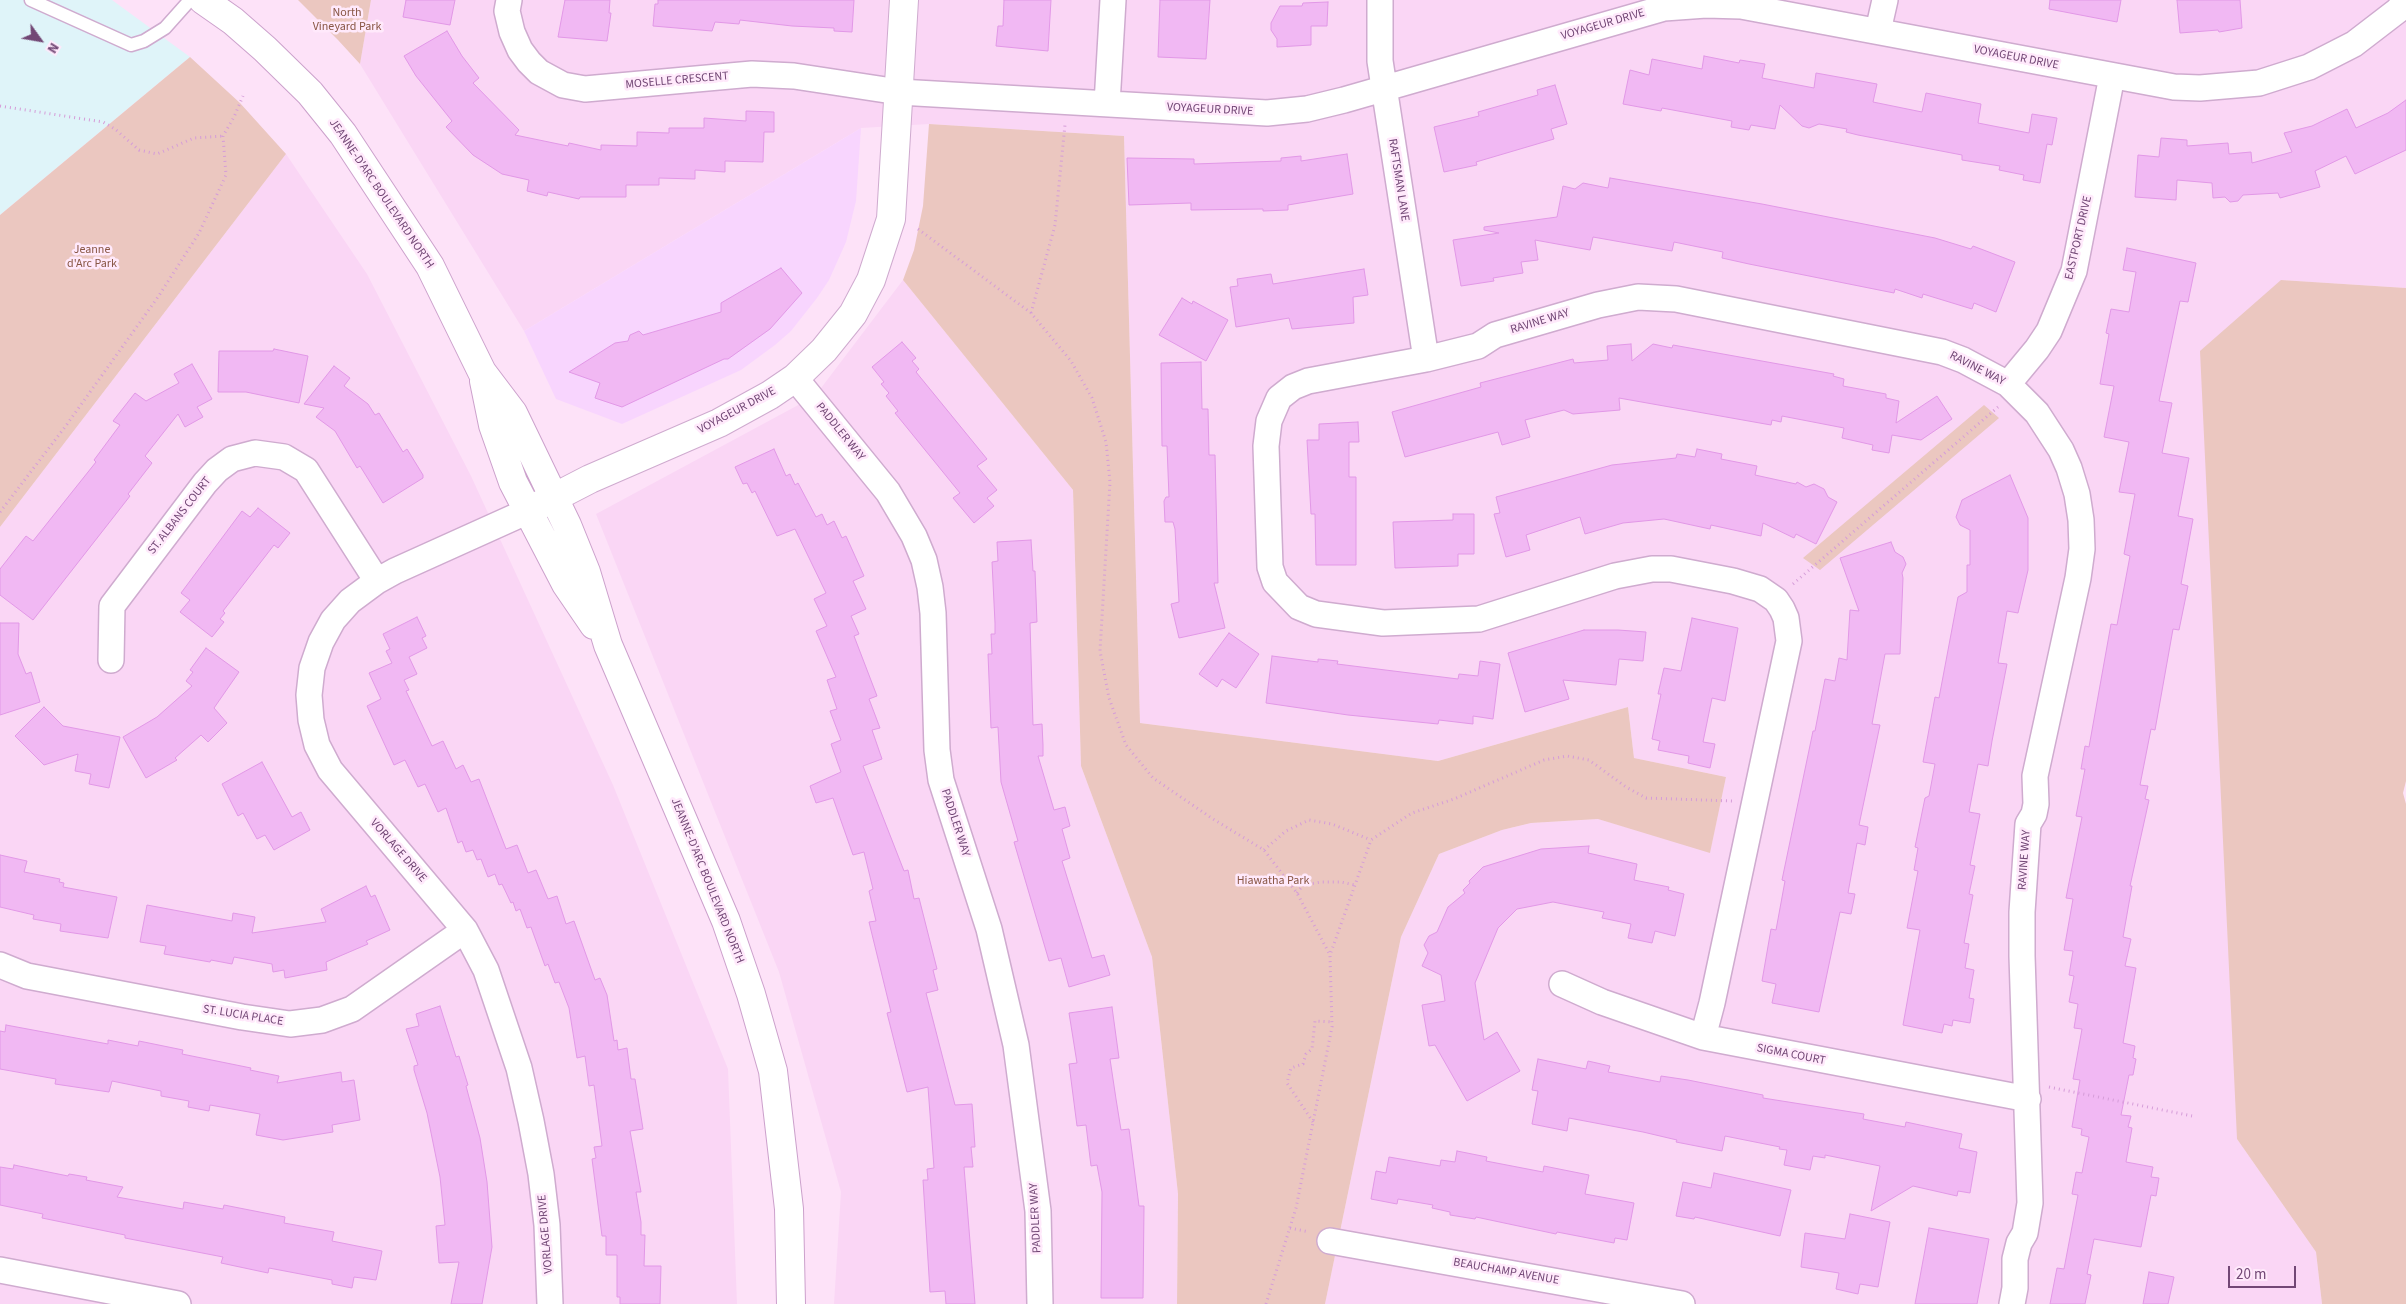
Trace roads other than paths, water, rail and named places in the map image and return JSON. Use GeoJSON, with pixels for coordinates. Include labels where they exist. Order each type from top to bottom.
{"type":"FeatureCollection","features":[{"type":"Feature","properties":{"kind":"main road","name":"JEANNE-D'ARC BOULEVARD NORTH"},"geometry":{"type":"LineString","coordinates":[[203,0],[233,21],[265,49],[310,93],[343,134],[430,266],[482,372],[513,413],[554,498],[586,572],[608,646],[726,921],[752,994],[771,1063],[789,1209],[791,1304]]}},
{"type":"Feature","properties":{"kind":"main road","name":"VOYAGEUR DRIVE"},"geometry":{"type":"LineString","coordinates":[[528,511],[590,479],[719,423],[770,395],[794,378],[824,350],[853,314],[871,280],[884,246],[891,219],[904,0]]}},
{"type":"Feature","properties":{"kind":"main road","name":"JEANNE-D'ARC BOULEVARD NORTH"},"geometry":{"type":"LineString","coordinates":[[482,372],[493,425],[513,482],[566,584],[608,646]]}},
{"type":"Feature","properties":{"kind":"street","name":"MOSELLE CRESCENT"},"geometry":{"type":"LineString","coordinates":[[509,0],[507,11],[512,32],[520,50],[539,72],[563,85],[585,89],[608,88],[752,74],[794,76],[899,92]]}},
{"type":"Feature","properties":{"kind":"street"},"geometry":{"type":"LineString","coordinates":[[1107,104],[1113,0]]}},
{"type":"Feature","properties":{"kind":"street","name":"RAFTSMAN LANE"},"geometry":{"type":"LineString","coordinates":[[1380,0],[1380,61],[1426,360]]}},
{"type":"Feature","properties":{"kind":"street"},"geometry":{"type":"LineString","coordinates":[[1878,31],[1884,0]]}},
{"type":"Feature","properties":{"kind":"street","name":"VOYAGEUR DRIVE"},"geometry":{"type":"LineString","coordinates":[[899,92],[1267,113],[1307,109],[1384,90],[1616,10],[1706,5],[1732,6],[1878,31],[2174,87],[2200,88],[2259,83],[2309,67],[2354,44],[2406,1]]}},
{"type":"Feature","properties":{"kind":"street","name":"EASTPORT DRIVE"},"geometry":{"type":"LineString","coordinates":[[2012,387],[2048,331],[2074,271],[2112,76]]}},
{"type":"Feature","properties":{"kind":"street","name":"RAVINE WAY"},"geometry":{"type":"LineString","coordinates":[[1703,1036],[1712,1003],[1789,642],[1786,618],[1776,600],[1760,589],[1733,581],[1671,569],[1652,569],[1615,576],[1479,619],[1383,623],[1316,614],[1299,607],[1275,582],[1270,567],[1266,446],[1269,421],[1279,398],[1292,387],[1308,381],[1426,360],[1478,346],[1495,335],[1588,308],[1638,297],[1676,299],[1921,346],[1963,360],[2012,387],[2037,413],[2061,450],[2069,468],[2080,511],[2082,549],[2078,578],[2035,776],[2036,804],[2034,814],[2028,824],[2022,912],[2030,1203],[2026,1233],[2019,1243],[2015,1259],[2015,1288],[2012,1304]]}},
{"type":"Feature","properties":{"kind":"street","name":"PADDLER WAY"},"geometry":{"type":"LineString","coordinates":[[794,378],[888,492],[914,536],[924,560],[933,613],[937,750],[941,780],[989,929],[1016,1045],[1038,1211],[1040,1304]]}},
{"type":"Feature","properties":{"kind":"street","name":"ST. ALBANS COURT"},"geometry":{"type":"LineString","coordinates":[[112,660],[112,606],[204,483],[232,459],[255,453],[284,457],[306,470],[376,581]]}},
{"type":"Feature","properties":{"kind":"street","name":"VORLAGE DRIVE"},"geometry":{"type":"LineString","coordinates":[[528,511],[376,581],[350,601],[333,620],[321,642],[312,668],[309,695],[315,737],[330,770],[465,930],[486,970],[519,1068],[541,1174],[548,1234],[550,1304]]}},
{"type":"Feature","properties":{"kind":"street","name":"ST. LUCIA PLACE"},"geometry":{"type":"LineString","coordinates":[[0,965],[27,976],[242,1017],[290,1024],[322,1020],[352,1009],[465,930]]}},
{"type":"Feature","properties":{"kind":"street","name":"SIGMA COURT"},"geometry":{"type":"LineString","coordinates":[[1562,984],[1602,1002],[1703,1036],[2027,1091]]}},
{"type":"Feature","properties":{"kind":"street","name":"BEAUCHAMP AVENUE"},"geometry":{"type":"LineString","coordinates":[[1330,1241],[1682,1304]]}},
{"type":"Feature","properties":{"kind":"street"},"geometry":{"type":"LineString","coordinates":[[0,1270],[178,1304]]}},
{"type":"Feature","properties":{"kind":"lane"},"geometry":{"type":"LineString","coordinates":[[31,0],[131,46],[144,42],[165,28],[190,0]]}},
{"type":"Feature","properties":{"kind":"park label","name":"North Vineyard Park"},"geometry":{"type":"Point","coordinates":[347,20]}},
{"type":"Feature","properties":{"kind":"park label","name":"Jeanne d'Arc Park"},"geometry":{"type":"Point","coordinates":[92,257]}},
{"type":"Feature","properties":{"kind":"park label","name":"Hiawatha Park"},"geometry":{"type":"Point","coordinates":[1273,881]}}]}
